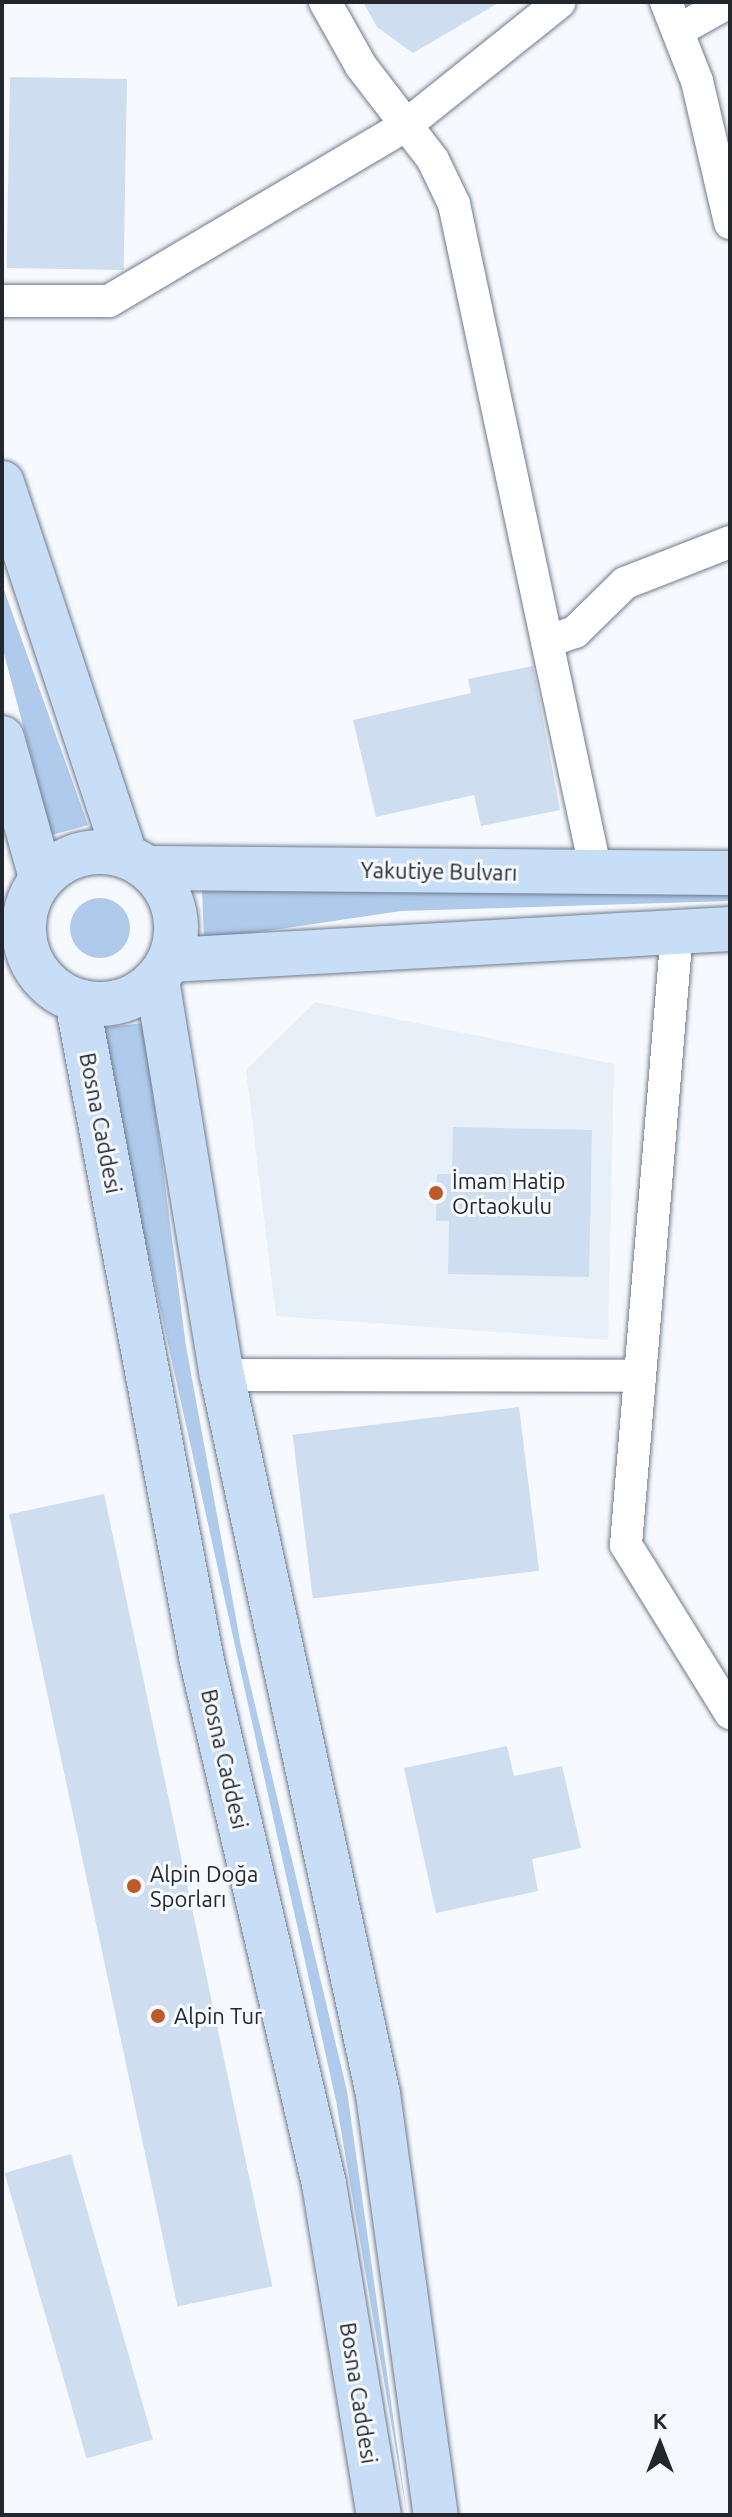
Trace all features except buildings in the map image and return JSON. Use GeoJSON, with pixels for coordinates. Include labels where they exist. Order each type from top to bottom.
{"type":"FeatureCollection","features":[{"type":"Feature","properties":{"kind":"main road"},"geometry":{"type":"LineString","coordinates":[[2,483],[136,862],[175,910],[164,970],[222,1375],[378,2094],[436,2515]]}},
{"type":"Feature","properties":{"kind":"main road"},"geometry":{"type":"LineString","coordinates":[[2,738],[26,886],[23,937],[61,992]]}},
{"type":"Feature","properties":{"kind":"main road"},"geometry":{"type":"LineString","coordinates":[[26,886],[79,854],[136,862]]}},
{"type":"Feature","properties":{"kind":"main road","name":"Yakutiye Bulvarı"},"geometry":{"type":"LineString","coordinates":[[136,862],[730,873]]}},
{"type":"Feature","properties":{"kind":"main road"},"geometry":{"type":"LineString","coordinates":[[2,969],[61,992],[120,1002],[164,970],[730,929]]}},
{"type":"Feature","properties":{"kind":"main road","name":"Bosna Caddesi"},"geometry":{"type":"LineString","coordinates":[[61,992],[202,1661],[324,2184],[379,2515]]}},
{"type":"Feature","properties":{"kind":"street"},"geometry":{"type":"LineString","coordinates":[[325,2],[405,126],[433,160],[454,204],[596,872]]}},
{"type":"Feature","properties":{"kind":"street"},"geometry":{"type":"LineString","coordinates":[[2,301],[109,301],[405,126],[560,2]]}},
{"type":"Feature","properties":{"kind":"street"},"geometry":{"type":"LineString","coordinates":[[729,2],[673,15],[730,223]]}},
{"type":"Feature","properties":{"kind":"street"},"geometry":{"type":"LineString","coordinates":[[547,642],[575,632],[625,583],[730,542]]}},
{"type":"Feature","properties":{"kind":"street"},"geometry":{"type":"LineString","coordinates":[[677,931],[637,1376],[626,1545],[730,1713]]}},
{"type":"Feature","properties":{"kind":"street"},"geometry":{"type":"LineString","coordinates":[[222,1375],[637,1376]]}},
{"type":"Feature","properties":{"kind":"shaded area"},"geometry":{"type":"Polygon","coordinates":[[[2,584],[88,825],[52,835],[2,646],[2,584]]]}},
{"type":"Feature","properties":{"kind":"shaded area"},"geometry":{"type":"Polygon","coordinates":[[[730,886],[730,901],[401,911],[204,940],[202,889],[730,886]]]}},
{"type":"Feature","properties":{"kind":"shaded area"},"geometry":{"type":"Polygon","coordinates":[[[100,898],[121,907],[130,928],[121,949],[100,958],[79,949],[70,928],[79,907],[100,898]]]}},
{"type":"Feature","properties":{"kind":"shaded area","name":"İmam Hatip Ortaokulu"},"geometry":{"type":"Polygon","coordinates":[[[315,1002],[614,1064],[608,1340],[276,1316],[246,1070],[315,1002]]]}},
{"type":"Feature","properties":{"kind":"shaded area"},"geometry":{"type":"Polygon","coordinates":[[[144,1023],[186,1346],[241,1646],[347,2091],[407,2515],[336,2101],[98,1028],[144,1023]]]}},
{"type":"Feature","properties":{"kind":"place","name":"İmam Hatip Ortaokulu"},"geometry":{"type":"Point","coordinates":[436,1193]}},
{"type":"Feature","properties":{"kind":"place","name":"Alpin Doğa Sporları"},"geometry":{"type":"Point","coordinates":[134,1886]}},
{"type":"Feature","properties":{"kind":"place","name":"Alpin Tur"},"geometry":{"type":"Point","coordinates":[158,2016]}}]}
